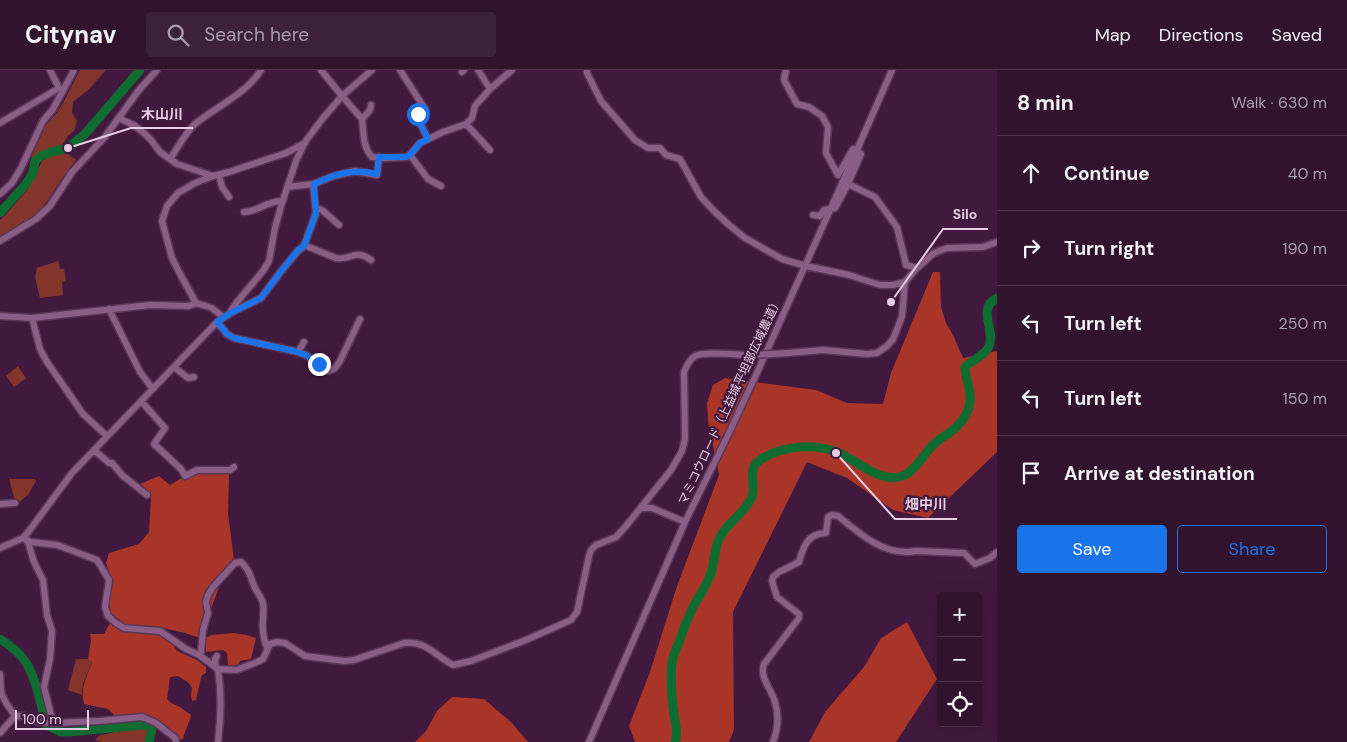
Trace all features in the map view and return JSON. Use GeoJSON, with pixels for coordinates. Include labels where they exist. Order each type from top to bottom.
{"type":"FeatureCollection","features":[{"type":"Feature","properties":{"kind":"street"},"geometry":{"type":"LineString","coordinates":[[50,70],[61,89]]}},
{"type":"Feature","properties":{"kind":"street"},"geometry":{"type":"LineString","coordinates":[[0,194],[12,183],[21,168],[44,121],[53,109],[61,89],[74,70]]}},
{"type":"Feature","properties":{"kind":"street"},"geometry":{"type":"LineString","coordinates":[[0,240],[36,219],[50,206],[72,172],[104,138],[139,90],[157,70]]}},
{"type":"Feature","properties":{"kind":"street"},"geometry":{"type":"LineString","coordinates":[[170,159],[196,124],[228,102],[257,76],[261,70]]}},
{"type":"Feature","properties":{"kind":"street"},"geometry":{"type":"LineString","coordinates":[[322,70],[362,119],[362,135],[369,154],[372,157],[402,158],[410,155],[420,143],[466,124],[472,118],[474,106],[512,70]]}},
{"type":"Feature","properties":{"kind":"street"},"geometry":{"type":"LineString","coordinates":[[226,316],[269,261],[275,228],[283,200],[296,161],[305,142],[342,96],[372,70]]}},
{"type":"Feature","properties":{"kind":"street"},"geometry":{"type":"LineString","coordinates":[[400,70],[425,109],[417,117],[428,139]]}},
{"type":"Feature","properties":{"kind":"street"},"geometry":{"type":"LineString","coordinates":[[478,70],[490,89]]}},
{"type":"Feature","properties":{"kind":"street"},"geometry":{"type":"LineString","coordinates":[[587,70],[601,101],[635,140],[648,148],[660,148],[666,155],[680,159],[701,198],[745,238],[782,259],[806,266],[848,275],[880,285],[906,282]]}},
{"type":"Feature","properties":{"kind":"street"},"geometry":{"type":"LineString","coordinates":[[786,70],[784,80],[796,104],[809,107],[822,116],[828,127],[826,153],[838,175],[853,149],[858,150],[861,154],[835,208],[824,210],[820,216],[814,215]]}},
{"type":"Feature","properties":{"kind":"street","name":"マミコウロード（上益城平坦部広域農道）"},"geometry":{"type":"LineString","coordinates":[[589,742],[685,522],[728,435],[806,266],[892,70]]}},
{"type":"Feature","properties":{"kind":"street"},"geometry":{"type":"LineString","coordinates":[[0,123],[61,89]]}},
{"type":"Feature","properties":{"kind":"street"},"geometry":{"type":"LineString","coordinates":[[362,119],[370,110],[371,105]]}},
{"type":"Feature","properties":{"kind":"street"},"geometry":{"type":"LineString","coordinates":[[119,118],[136,126],[152,140],[160,152],[177,164],[216,176],[230,197]]}},
{"type":"Feature","properties":{"kind":"street"},"geometry":{"type":"LineString","coordinates":[[466,124],[490,150]]}},
{"type":"Feature","properties":{"kind":"street"},"geometry":{"type":"LineString","coordinates":[[196,303],[172,258],[162,221],[168,206],[178,193],[195,183],[286,153],[305,142]]}},
{"type":"Feature","properties":{"kind":"street"},"geometry":{"type":"LineString","coordinates":[[410,155],[428,179],[441,186]]}},
{"type":"Feature","properties":{"kind":"street"},"geometry":{"type":"LineString","coordinates":[[287,188],[314,184],[334,176],[355,171],[377,174],[379,157]]}},
{"type":"Feature","properties":{"kind":"street"},"geometry":{"type":"LineString","coordinates":[[0,548],[23,538],[72,473],[217,322],[261,298],[304,245],[316,213],[314,184]]}},
{"type":"Feature","properties":{"kind":"street"},"geometry":{"type":"LineString","coordinates":[[848,184],[875,197],[897,227],[906,265],[918,268]]}},
{"type":"Feature","properties":{"kind":"street"},"geometry":{"type":"LineString","coordinates":[[244,212],[250,212],[268,203],[283,200]]}},
{"type":"Feature","properties":{"kind":"street"},"geometry":{"type":"LineString","coordinates":[[316,208],[322,210],[339,226]]}},
{"type":"Feature","properties":{"kind":"street"},"geometry":{"type":"LineString","coordinates":[[23,538],[31,542],[57,545],[97,560],[109,580],[106,602],[108,616],[124,628],[160,631],[217,669],[236,670],[263,659],[270,644],[277,642],[285,643],[305,656],[344,661],[354,660],[412,642],[433,651],[453,665],[471,661],[571,620],[577,612],[592,550],[596,546],[616,537],[642,508],[671,470],[682,451],[685,438],[684,372],[694,357],[702,354],[751,356],[823,350],[867,354],[877,353],[893,339],[898,327],[902,316],[906,282],[934,253],[947,248],[983,247],[997,242]]}},
{"type":"Feature","properties":{"kind":"street"},"geometry":{"type":"LineString","coordinates":[[304,245],[336,258],[341,259],[363,255],[370,260]]}},
{"type":"Feature","properties":{"kind":"street"},"geometry":{"type":"LineString","coordinates":[[0,316],[32,318],[150,304],[189,306],[196,303],[212,308],[226,316]]}},
{"type":"Feature","properties":{"kind":"street"},"geometry":{"type":"LineString","coordinates":[[109,309],[140,372],[153,389]]}},
{"type":"Feature","properties":{"kind":"street"},"geometry":{"type":"LineString","coordinates":[[32,318],[40,349],[47,362],[83,414],[107,436]]}},
{"type":"Feature","properties":{"kind":"street"},"geometry":{"type":"LineString","coordinates":[[217,322],[227,334],[234,338],[298,352],[306,355],[327,371],[331,371],[340,362],[360,319]]}},
{"type":"Feature","properties":{"kind":"street"},"geometry":{"type":"LineString","coordinates":[[298,352],[304,342]]}},
{"type":"Feature","properties":{"kind":"street"},"geometry":{"type":"LineString","coordinates":[[174,368],[188,378],[194,376]]}},
{"type":"Feature","properties":{"kind":"street"},"geometry":{"type":"LineString","coordinates":[[141,401],[165,428],[154,444],[181,469],[185,476],[197,470],[230,470],[234,466]]}},
{"type":"Feature","properties":{"kind":"street"},"geometry":{"type":"LineString","coordinates":[[94,450],[109,463],[112,463],[147,495]]}},
{"type":"Feature","properties":{"kind":"street"},"geometry":{"type":"LineString","coordinates":[[0,504],[15,503]]}},
{"type":"Feature","properties":{"kind":"street"},"geometry":{"type":"LineString","coordinates":[[642,508],[652,508],[685,522]]}},
{"type":"Feature","properties":{"kind":"street"},"geometry":{"type":"LineString","coordinates":[[773,742],[778,716],[775,701],[763,676],[762,669],[799,618],[799,614],[777,597],[772,581],[773,577],[779,572],[799,562],[805,542],[820,533],[826,533],[828,517],[832,515],[838,516],[870,541],[884,548],[909,552],[916,550],[964,554],[975,564],[990,558],[997,552]]}},
{"type":"Feature","properties":{"kind":"street"},"geometry":{"type":"LineString","coordinates":[[23,538],[28,542],[34,562],[44,580],[47,615],[52,632],[50,659],[44,687],[52,723]]}},
{"type":"Feature","properties":{"kind":"street"},"geometry":{"type":"LineString","coordinates":[[199,656],[208,613],[206,602],[208,595],[235,563],[241,562],[248,569],[253,585],[262,598],[264,607],[262,623],[267,648]]}},
{"type":"Feature","properties":{"kind":"street"},"geometry":{"type":"LineString","coordinates":[[217,656],[215,659],[221,696],[221,720],[218,742]]}},
{"type":"Feature","properties":{"kind":"street"},"geometry":{"type":"LineString","coordinates":[[0,674],[3,698],[15,716]]}},
{"type":"Feature","properties":{"kind":"street"},"geometry":{"type":"LineString","coordinates":[[0,733],[15,716],[25,716],[38,722],[52,723],[142,717],[156,723],[175,738],[176,742]]}},
{"type":"Feature","properties":{"kind":"shaded area"},"geometry":{"type":"Polygon","coordinates":[[[80,70],[106,70],[88,90],[73,102],[72,113],[77,121],[74,131],[63,144],[46,150],[33,158],[31,157],[46,125],[63,103],[80,70]]]}},
{"type":"Feature","properties":{"kind":"shaded area"},"geometry":{"type":"Polygon","coordinates":[[[57,153],[68,154],[76,160],[35,216],[0,236],[0,220],[28,189],[42,161],[57,153]]]}},
{"type":"Feature","properties":{"kind":"shaded area"},"geometry":{"type":"Polygon","coordinates":[[[58,261],[60,269],[64,269],[66,281],[62,282],[63,295],[40,298],[35,277],[37,268],[58,261]]]}},
{"type":"Feature","properties":{"kind":"shaded area"},"geometry":{"type":"Polygon","coordinates":[[[933,272],[940,272],[941,307],[946,323],[963,358],[997,351],[997,452],[928,518],[893,510],[847,478],[807,462],[733,612],[734,730],[729,742],[635,742],[629,726],[650,672],[677,586],[719,475],[708,421],[707,403],[713,385],[725,378],[816,390],[847,403],[883,404],[891,373],[933,272]]]}},
{"type":"Feature","properties":{"kind":"shaded area"},"geometry":{"type":"Polygon","coordinates":[[[18,366],[26,378],[14,387],[6,376],[18,366]]]}},
{"type":"Feature","properties":{"kind":"shaded area"},"geometry":{"type":"Polygon","coordinates":[[[200,472],[229,473],[228,514],[234,560],[223,571],[200,638],[163,628],[125,624],[111,613],[109,600],[112,580],[106,563],[109,553],[139,544],[149,532],[151,497],[140,484],[159,476],[170,485],[182,478],[200,472]]]}},
{"type":"Feature","properties":{"kind":"shaded area"},"geometry":{"type":"Polygon","coordinates":[[[9,479],[35,479],[36,481],[28,495],[18,503],[15,501],[9,479]]]}},
{"type":"Feature","properties":{"kind":"shaded area"},"geometry":{"type":"Polygon","coordinates":[[[907,622],[937,679],[896,742],[809,742],[825,712],[864,667],[881,638],[907,622]]]}},
{"type":"Feature","properties":{"kind":"shaded area"},"geometry":{"type":"Polygon","coordinates":[[[110,623],[128,632],[164,637],[172,643],[177,651],[197,660],[206,667],[206,673],[202,675],[196,700],[192,701],[192,688],[189,683],[178,676],[170,677],[167,699],[191,715],[183,739],[177,740],[154,719],[145,715],[116,717],[108,709],[84,704],[83,687],[92,662],[88,659],[90,634],[104,634],[110,623]]]}},
{"type":"Feature","properties":{"kind":"shaded area"},"geometry":{"type":"Polygon","coordinates":[[[234,633],[256,638],[251,659],[240,661],[239,664],[232,667],[228,665],[227,653],[223,650],[206,652],[205,638],[212,635],[234,633]]]}},
{"type":"Feature","properties":{"kind":"shaded area"},"geometry":{"type":"Polygon","coordinates":[[[76,659],[88,659],[92,662],[83,684],[82,695],[68,690],[76,659]]]}},
{"type":"Feature","properties":{"kind":"shaded area"},"geometry":{"type":"Polygon","coordinates":[[[452,697],[484,699],[511,722],[528,742],[415,742],[426,731],[437,711],[452,697]]]}},
{"type":"Feature","properties":{"kind":"shaded area"},"geometry":{"type":"Polygon","coordinates":[[[148,726],[150,730],[147,742],[102,742],[95,740],[100,735],[148,726]]]}},
{"type":"Feature","properties":{"kind":"waterway"},"geometry":{"type":"LineString","coordinates":[[0,213],[25,185],[33,173],[35,161],[51,152],[68,148],[85,134],[140,70]]}},
{"type":"Feature","properties":{"kind":"waterway"},"geometry":{"type":"LineString","coordinates":[[675,742],[676,729],[671,683],[673,658],[693,607],[709,577],[720,537],[751,498],[753,491],[752,474],[756,463],[778,451],[810,447],[839,453],[879,475],[897,478],[905,475],[935,443],[952,431],[963,420],[970,404],[965,367],[982,355],[989,346],[990,333],[987,314],[991,303],[997,298]]}},
{"type":"Feature","properties":{"kind":"waterway"},"geometry":{"type":"LineString","coordinates":[[0,639],[15,650],[27,664],[36,686],[46,725],[61,732],[149,725],[152,729],[149,742]]}},
{"type":"Feature","properties":{"kind":"place","name":"木山川"},"geometry":{"type":"Point","coordinates":[68,148]}},
{"type":"Feature","properties":{"kind":"place","name":"Silo"},"geometry":{"type":"Point","coordinates":[891,302]}},
{"type":"Feature","properties":{"kind":"place","name":"畑中川"},"geometry":{"type":"Point","coordinates":[836,453]}},
{"type":"Feature","properties":{"kind":"route"},"geometry":{"type":"LineString","coordinates":[[319,364],[306,355],[294,351],[234,338],[227,334],[217,322],[261,298],[298,250],[304,246],[316,213],[314,184],[343,173],[355,171],[377,174],[379,157],[402,158],[410,155],[420,143],[428,139],[420,126],[418,114]]}}]}
